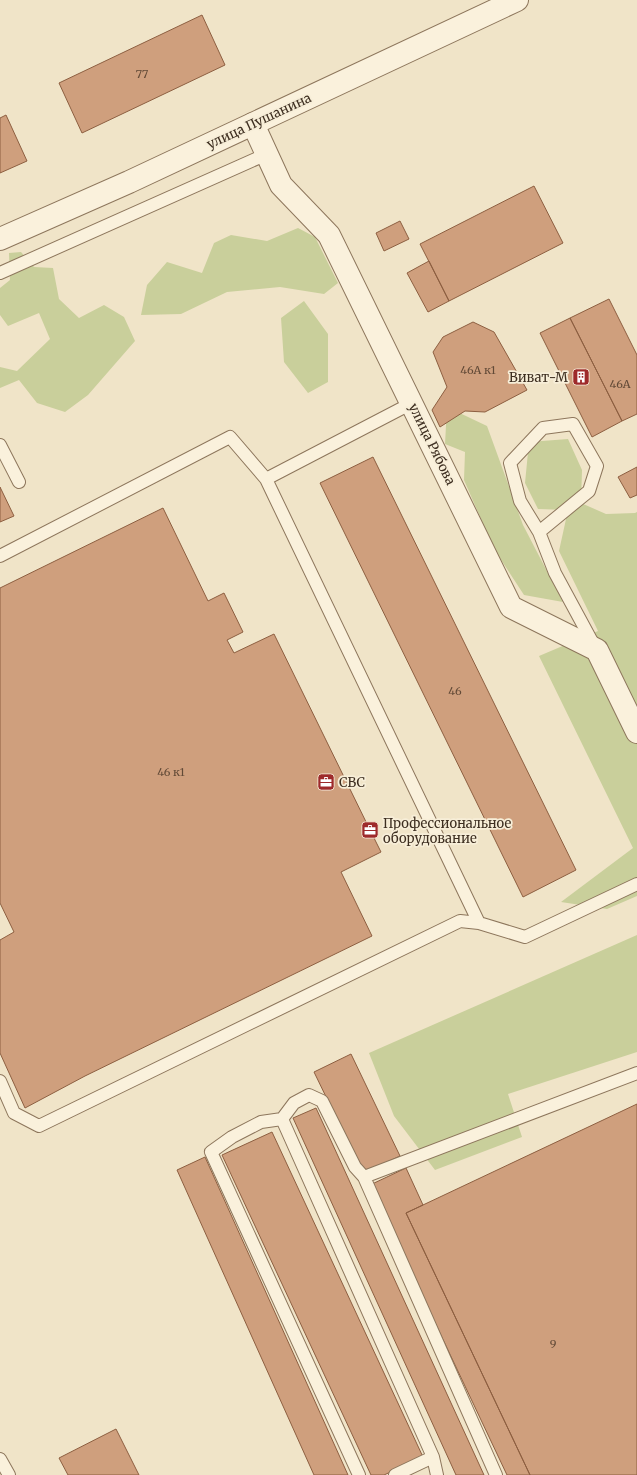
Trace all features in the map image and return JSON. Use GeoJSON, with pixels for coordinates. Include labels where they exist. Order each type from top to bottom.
{"type":"FeatureCollection","features":[{"type":"Feature","properties":{"kind":"street","name":"улица Пушанина"},"geometry":{"type":"LineString","coordinates":[[0,239],[129,182],[517,0]]}},
{"type":"Feature","properties":{"kind":"street","name":"улица Рябова"},"geometry":{"type":"LineString","coordinates":[[253,124],[281,185],[329,235],[510,607],[597,650]]}},
{"type":"Feature","properties":{"kind":"street"},"geometry":{"type":"LineString","coordinates":[[597,650],[637,732]]}},
{"type":"Feature","properties":{"kind":"lane"},"geometry":{"type":"LineString","coordinates":[[0,273],[267,154]]}},
{"type":"Feature","properties":{"kind":"lane"},"geometry":{"type":"LineString","coordinates":[[266,479],[412,403]]}},
{"type":"Feature","properties":{"kind":"lane"},"geometry":{"type":"LineString","coordinates":[[539,532],[589,491],[597,466],[573,424],[543,428],[510,463],[520,500],[539,532],[555,572],[597,650]]}},
{"type":"Feature","properties":{"kind":"lane"},"geometry":{"type":"LineString","coordinates":[[0,556],[230,437],[266,479],[479,923]]}},
{"type":"Feature","properties":{"kind":"lane"},"geometry":{"type":"LineString","coordinates":[[0,445],[18,482]]}},
{"type":"Feature","properties":{"kind":"lane"},"geometry":{"type":"LineString","coordinates":[[0,1081],[14,1113],[39,1126],[460,921],[479,923],[525,937],[637,884]]}},
{"type":"Feature","properties":{"kind":"lane"},"geometry":{"type":"LineString","coordinates":[[364,1177],[637,1073]]}},
{"type":"Feature","properties":{"kind":"lane"},"geometry":{"type":"LineString","coordinates":[[359,1475],[211,1152],[232,1137],[261,1122],[282,1119],[294,1103],[308,1096],[322,1101],[355,1167],[364,1177],[496,1475]]}},
{"type":"Feature","properties":{"kind":"lane"},"geometry":{"type":"LineString","coordinates":[[282,1119],[433,1457],[437,1475]]}},
{"type":"Feature","properties":{"kind":"lane"},"geometry":{"type":"LineString","coordinates":[[395,1475],[433,1457]]}},
{"type":"Feature","properties":{"kind":"lane"},"geometry":{"type":"LineString","coordinates":[[0,1459],[9,1475]]}},
{"type":"Feature","properties":{"kind":"green space"},"geometry":{"type":"Polygon","coordinates":[[[298,228],[315,237],[338,283],[324,294],[280,287],[227,292],[181,314],[141,315],[147,285],[167,262],[202,273],[214,243],[231,235],[267,241],[298,228]]]}},
{"type":"Feature","properties":{"kind":"green space"},"geometry":{"type":"Polygon","coordinates":[[[21,252],[34,267],[53,268],[59,299],[79,318],[104,305],[124,317],[135,341],[88,395],[65,412],[37,403],[19,380],[0,388],[0,367],[17,371],[50,339],[39,313],[8,326],[0,315],[0,288],[10,280],[9,253],[21,252]]]}},
{"type":"Feature","properties":{"kind":"green space"},"geometry":{"type":"Polygon","coordinates":[[[304,301],[328,334],[328,382],[308,393],[284,362],[281,318],[304,301]]]}},
{"type":"Feature","properties":{"kind":"green space"},"geometry":{"type":"Polygon","coordinates":[[[447,407],[487,426],[523,525],[563,602],[524,595],[494,549],[464,480],[465,452],[445,444],[447,407]]]}},
{"type":"Feature","properties":{"kind":"green space"},"geometry":{"type":"Polygon","coordinates":[[[568,439],[582,470],[581,503],[606,514],[637,512],[637,896],[607,909],[561,902],[633,848],[539,656],[598,631],[559,551],[568,510],[538,509],[525,483],[529,442],[568,439]]]}},
{"type":"Feature","properties":{"kind":"green space"},"geometry":{"type":"Polygon","coordinates":[[[637,935],[637,1052],[508,1094],[522,1137],[435,1170],[394,1116],[369,1053],[637,935]]]}},
{"type":"Feature","properties":{"kind":"building"},"geometry":{"type":"Polygon","coordinates":[[[202,15],[225,65],[82,133],[59,83],[202,15]]]}},
{"type":"Feature","properties":{"kind":"building"},"geometry":{"type":"Polygon","coordinates":[[[6,115],[27,161],[0,173],[0,118],[6,115]]]}},
{"type":"Feature","properties":{"kind":"building"},"geometry":{"type":"Polygon","coordinates":[[[534,186],[563,243],[449,301],[420,244],[534,186]]]}},
{"type":"Feature","properties":{"kind":"building"},"geometry":{"type":"Polygon","coordinates":[[[400,221],[409,239],[384,251],[376,233],[400,221]]]}},
{"type":"Feature","properties":{"kind":"building"},"geometry":{"type":"Polygon","coordinates":[[[429,261],[449,301],[428,312],[407,273],[429,261]]]}},
{"type":"Feature","properties":{"kind":"building"},"geometry":{"type":"Polygon","coordinates":[[[609,299],[637,355],[637,414],[622,421],[570,318],[609,299]]]}},
{"type":"Feature","properties":{"kind":"building","name":"Виват-М"},"geometry":{"type":"Polygon","coordinates":[[[570,318],[622,421],[592,437],[540,333],[570,318]]]}},
{"type":"Feature","properties":{"kind":"building"},"geometry":{"type":"Polygon","coordinates":[[[473,322],[494,332],[527,390],[485,412],[465,411],[440,427],[432,410],[447,387],[433,352],[443,337],[473,322]]]}},
{"type":"Feature","properties":{"kind":"building"},"geometry":{"type":"Polygon","coordinates":[[[373,457],[576,870],[523,897],[320,483],[373,457]]]}},
{"type":"Feature","properties":{"kind":"building"},"geometry":{"type":"Polygon","coordinates":[[[637,467],[637,495],[630,498],[618,477],[637,467]]]}},
{"type":"Feature","properties":{"kind":"building"},"geometry":{"type":"Polygon","coordinates":[[[0,487],[14,516],[0,522],[0,487]]]}},
{"type":"Feature","properties":{"kind":"building"},"geometry":{"type":"Polygon","coordinates":[[[163,508],[208,601],[224,593],[243,632],[227,640],[234,653],[274,634],[381,852],[341,872],[372,936],[85,1076],[25,1108],[0,1053],[0,940],[14,932],[0,903],[0,588],[163,508]]]}},
{"type":"Feature","properties":{"kind":"building"},"geometry":{"type":"Polygon","coordinates":[[[351,1054],[400,1156],[363,1173],[314,1072],[351,1054]]]}},
{"type":"Feature","properties":{"kind":"building"},"geometry":{"type":"Polygon","coordinates":[[[637,1104],[637,1475],[530,1475],[406,1213],[637,1104]]]}},
{"type":"Feature","properties":{"kind":"building"},"geometry":{"type":"Polygon","coordinates":[[[316,1108],[484,1475],[456,1475],[293,1118],[316,1108]]]}},
{"type":"Feature","properties":{"kind":"building"},"geometry":{"type":"Polygon","coordinates":[[[272,1132],[423,1457],[384,1475],[371,1475],[222,1155],[272,1132]]]}},
{"type":"Feature","properties":{"kind":"building"},"geometry":{"type":"Polygon","coordinates":[[[205,1157],[348,1475],[314,1475],[177,1170],[205,1157]]]}},
{"type":"Feature","properties":{"kind":"building"},"geometry":{"type":"Polygon","coordinates":[[[406,1168],[423,1205],[406,1213],[530,1475],[507,1475],[370,1185],[406,1168]]]}},
{"type":"Feature","properties":{"kind":"building"},"geometry":{"type":"Polygon","coordinates":[[[116,1429],[139,1475],[68,1475],[59,1458],[116,1429]]]}},
{"type":"Feature","properties":{"kind":"place","name":"Виват-М"},"geometry":{"type":"Point","coordinates":[581,377]}},
{"type":"Feature","properties":{"kind":"place","name":"СВС"},"geometry":{"type":"Point","coordinates":[326,782]}},
{"type":"Feature","properties":{"kind":"place","name":"Профессиональное оборудование"},"geometry":{"type":"Point","coordinates":[370,830]}}]}
